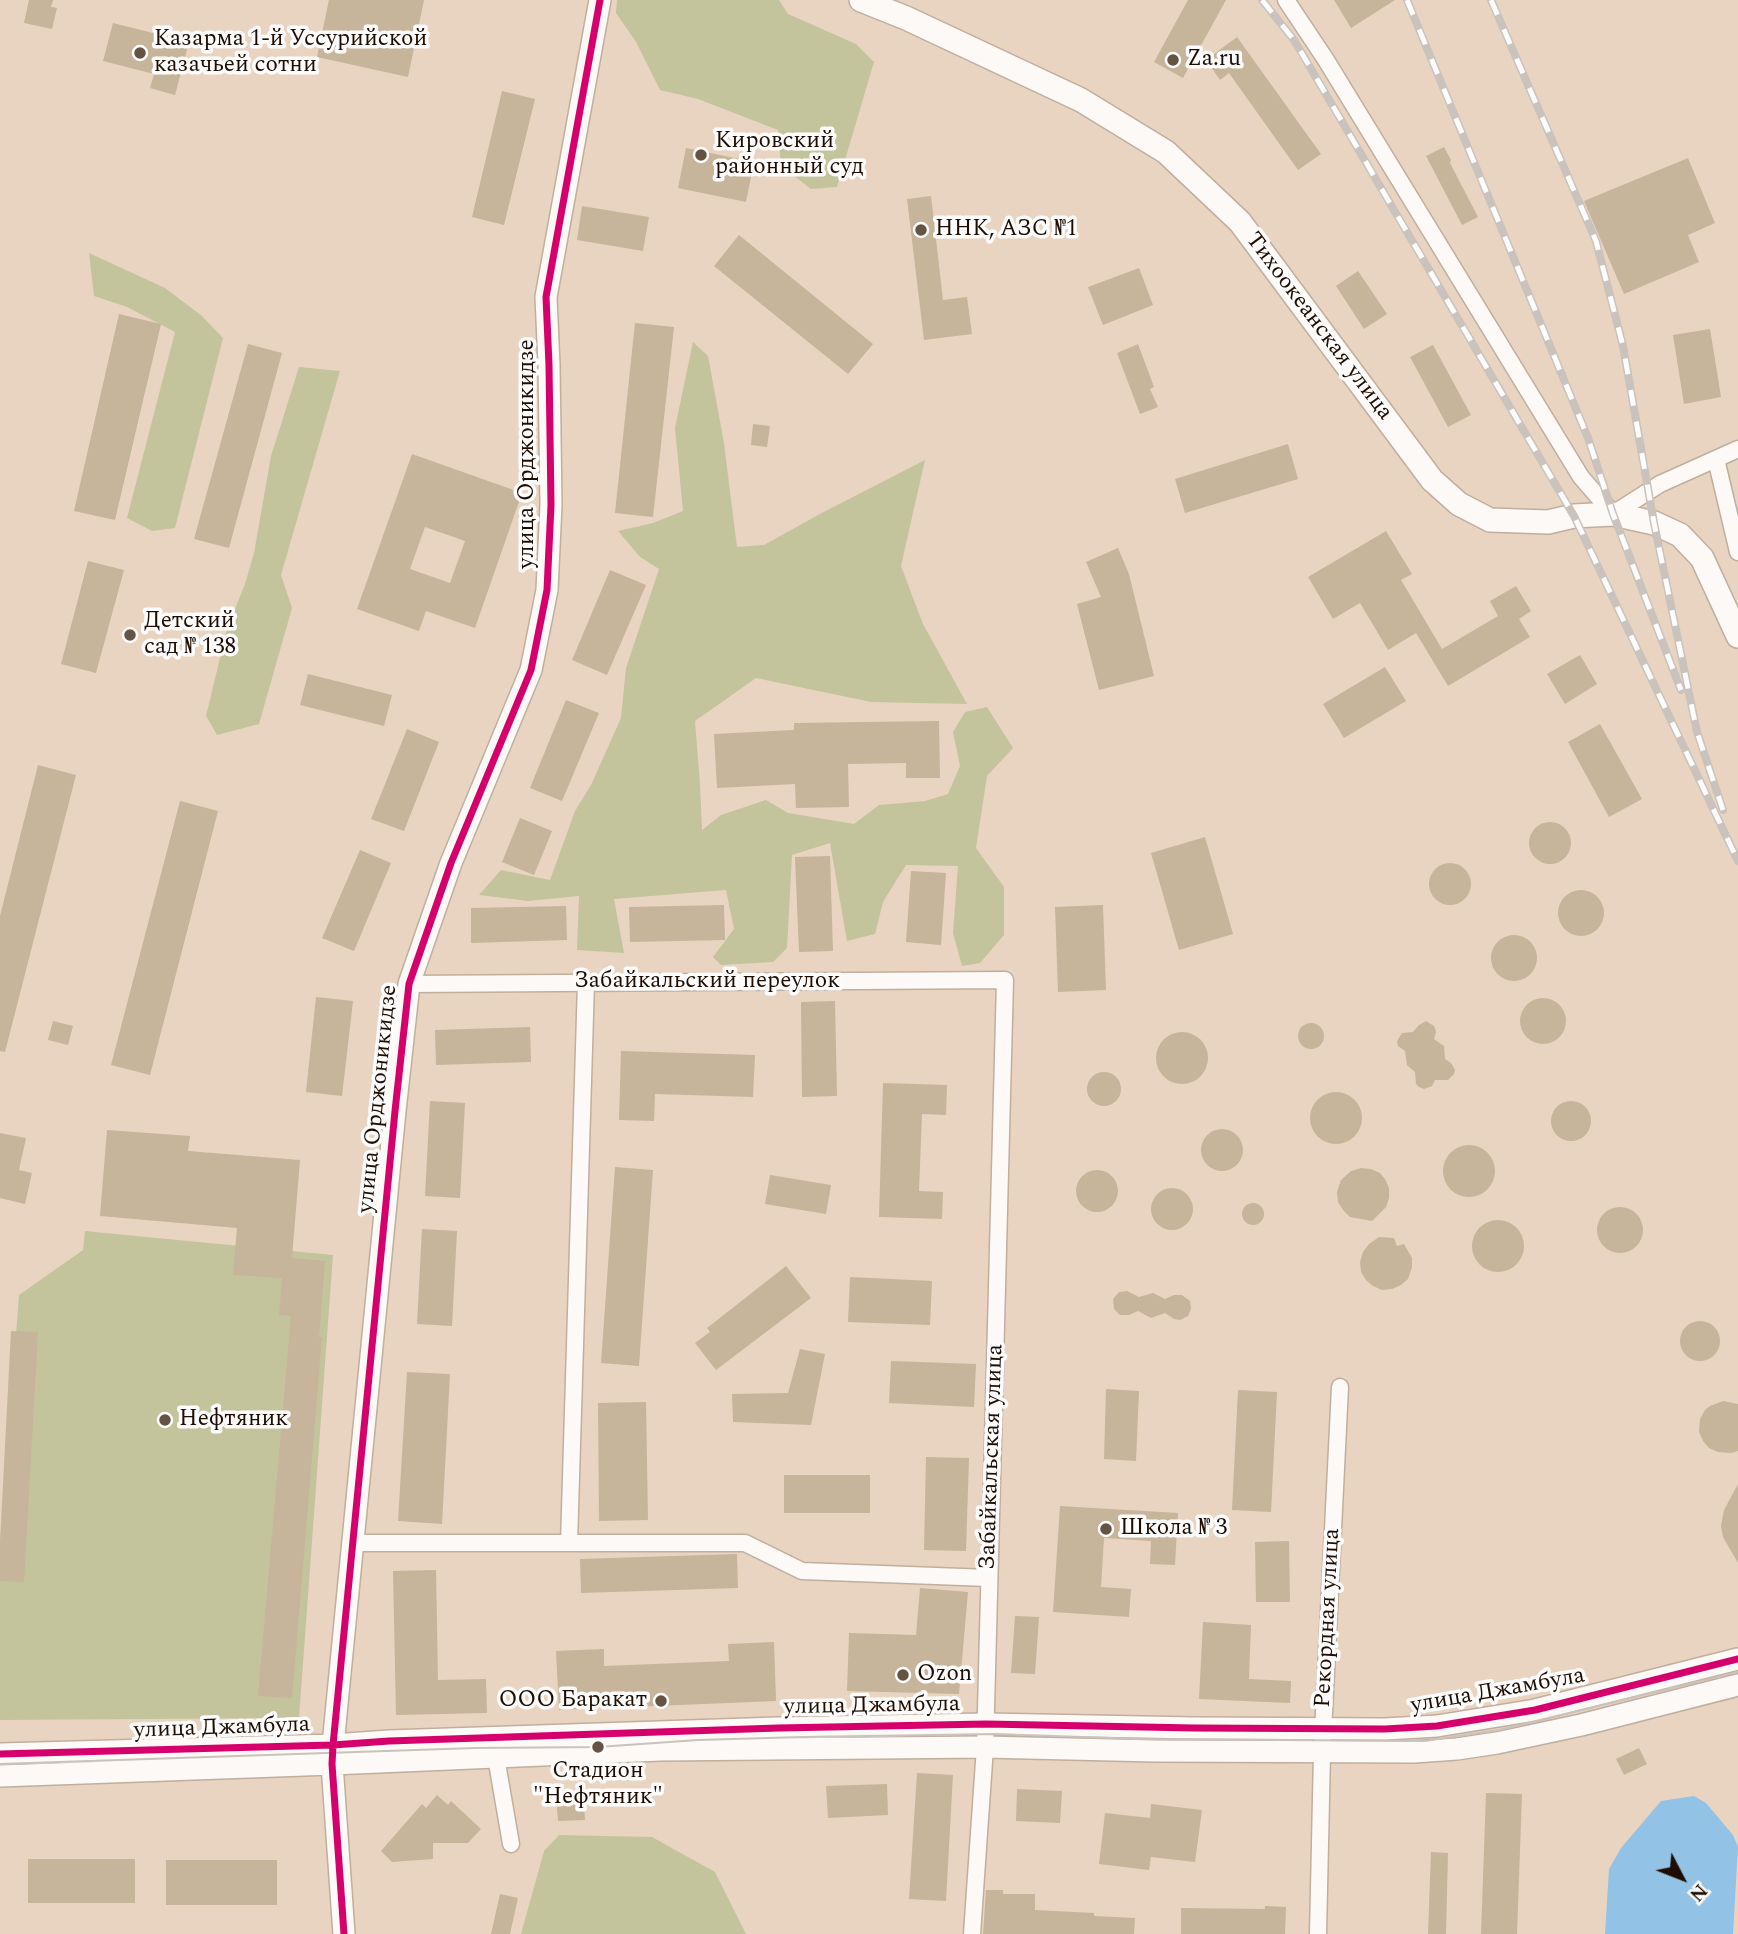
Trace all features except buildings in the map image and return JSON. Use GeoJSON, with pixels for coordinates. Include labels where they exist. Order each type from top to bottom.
{"type":"FeatureCollection","features":[{"type":"Feature","properties":{"kind":"main road","name":"Тихоокеанская улица"},"geometry":{"type":"LineString","coordinates":[[861,0],[906,18],[1082,100],[1166,152],[1240,222],[1432,480],[1459,504],[1490,520],[1548,522],[1574,516],[1613,514],[1654,523],[1680,536],[1702,558],[1738,636]]}},
{"type":"Feature","properties":{"kind":"street","name":"улица Орджоникидзе"},"geometry":{"type":"LineString","coordinates":[[344,1934],[333,1755],[409,984],[451,863],[531,670],[547,590],[551,505],[546,297],[600,0]]}},
{"type":"Feature","properties":{"kind":"street"},"geometry":{"type":"LineString","coordinates":[[1286,0],[1326,60],[1581,477],[1613,514],[1660,484],[1738,449]]}},
{"type":"Feature","properties":{"kind":"street"},"geometry":{"type":"LineString","coordinates":[[1716,459],[1738,552]]}},
{"type":"Feature","properties":{"kind":"street","name":"Забайкальский переулок"},"geometry":{"type":"LineString","coordinates":[[409,984],[1005,980]]}},
{"type":"Feature","properties":{"kind":"street","name":"Забайкальская улица"},"geometry":{"type":"LineString","coordinates":[[972,1934],[986,1724],[1005,980]]}},
{"type":"Feature","properties":{"kind":"street"},"geometry":{"type":"LineString","coordinates":[[569,1543],[586,982]]}},
{"type":"Feature","properties":{"kind":"street","name":"Рекордная улица"},"geometry":{"type":"LineString","coordinates":[[1318,1934],[1323,1728],[1340,1387]]}},
{"type":"Feature","properties":{"kind":"street"},"geometry":{"type":"LineString","coordinates":[[353,1543],[746,1543],[802,1572],[989,1578]]}},
{"type":"Feature","properties":{"kind":"street","name":"улица Джамбула"},"geometry":{"type":"LineString","coordinates":[[0,1776],[333,1755],[402,1741],[740,1729],[986,1724],[1385,1729],[1437,1726],[1535,1710],[1738,1659]]}},
{"type":"Feature","properties":{"kind":"street","name":"улица Джамбула"},"geometry":{"type":"LineString","coordinates":[[0,1754],[496,1756],[660,1750],[985,1747],[1415,1752],[1497,1743],[1581,1725],[1738,1685]]}},
{"type":"Feature","properties":{"kind":"street"},"geometry":{"type":"LineString","coordinates":[[496,1756],[511,1844]]}},
{"type":"Feature","properties":{"kind":"green space"},"geometry":{"type":"Polygon","coordinates":[[[617,0],[779,0],[788,14],[856,44],[874,62],[837,187],[811,189],[781,166],[778,130],[698,99],[660,90],[636,42],[616,13],[617,0]]]}},
{"type":"Feature","properties":{"kind":"green space"},"geometry":{"type":"Polygon","coordinates":[[[89,253],[165,288],[202,316],[223,338],[175,528],[152,531],[127,518],[175,332],[127,307],[94,296],[89,253]]]}},
{"type":"Feature","properties":{"kind":"green space"},"geometry":{"type":"Polygon","coordinates":[[[693,342],[708,356],[724,443],[737,547],[764,545],[925,460],[901,566],[923,624],[967,704],[871,702],[756,678],[695,721],[702,830],[721,815],[766,800],[788,813],[854,824],[879,805],[925,801],[948,794],[960,766],[953,732],[965,712],[987,707],[1013,748],[987,776],[976,848],[1004,887],[1004,935],[980,963],[962,966],[953,933],[958,866],[906,865],[883,902],[875,934],[847,941],[830,843],[792,855],[787,948],[773,962],[721,965],[713,957],[734,929],[726,890],[614,899],[624,953],[577,950],[579,896],[528,901],[479,895],[501,870],[550,880],[575,811],[591,785],[621,718],[626,668],[659,569],[640,557],[618,531],[653,523],[683,511],[675,428],[693,342]]]}},
{"type":"Feature","properties":{"kind":"green space"},"geometry":{"type":"Polygon","coordinates":[[[299,367],[340,371],[281,575],[292,608],[259,724],[217,735],[206,716],[227,629],[254,553],[271,456],[299,367]]]}},
{"type":"Feature","properties":{"kind":"green space","name":"Нефтяник"},"geometry":{"type":"Polygon","coordinates":[[[85,1231],[333,1255],[299,1718],[0,1720],[0,1544],[19,1295],[83,1250],[85,1231]]]}},
{"type":"Feature","properties":{"kind":"green space"},"geometry":{"type":"Polygon","coordinates":[[[559,1835],[652,1837],[715,1872],[746,1934],[521,1934],[544,1851],[559,1835]]]}},
{"type":"Feature","properties":{"kind":"water"},"geometry":{"type":"Polygon","coordinates":[[[1694,1796],[1706,1803],[1733,1835],[1738,1847],[1733,1934],[1605,1934],[1609,1869],[1621,1848],[1661,1801],[1694,1796]]]}},
{"type":"Feature","properties":{"kind":"tram line"},"geometry":{"type":"LineString","coordinates":[[0,1764],[475,1748],[598,1747],[698,1740],[803,1737],[995,1734],[1140,1739],[1425,1741],[1499,1730],[1738,1672]]}},
{"type":"Feature","properties":{"kind":"railway"},"geometry":{"type":"LineString","coordinates":[[1262,0],[1294,40],[1574,516],[1738,861]]}},
{"type":"Feature","properties":{"kind":"railway"},"geometry":{"type":"LineString","coordinates":[[1407,0],[1588,438],[1613,514],[1681,690]]}},
{"type":"Feature","properties":{"kind":"railway"},"geometry":{"type":"LineString","coordinates":[[1491,0],[1596,241],[1623,346],[1654,523],[1697,732],[1723,810]]}},
{"type":"Feature","properties":{"kind":"cycle path"},"geometry":{"type":"LineString","coordinates":[[344,1934],[332,1764],[333,1745],[409,984],[451,863],[531,670],[547,590],[551,505],[546,297],[600,0]]}},
{"type":"Feature","properties":{"kind":"cycle path"},"geometry":{"type":"LineString","coordinates":[[0,1754],[333,1745],[778,1728],[986,1724],[1385,1729],[1437,1726],[1535,1710],[1738,1659]]}},
{"type":"Feature","properties":{"kind":"place","name":"Казарма 1-й Уссурийской казачьей сотни"},"geometry":{"type":"Point","coordinates":[140,53]}},
{"type":"Feature","properties":{"kind":"place","name":"Za.ru"},"geometry":{"type":"Point","coordinates":[1173,60]}},
{"type":"Feature","properties":{"kind":"place","name":"Кировский районный суд"},"geometry":{"type":"Point","coordinates":[701,155]}},
{"type":"Feature","properties":{"kind":"place","name":"ННК, АЗС №1"},"geometry":{"type":"Point","coordinates":[921,230]}},
{"type":"Feature","properties":{"kind":"place","name":"Детский сад № 138"},"geometry":{"type":"Point","coordinates":[130,635]}},
{"type":"Feature","properties":{"kind":"place","name":"Нефтяник"},"geometry":{"type":"Point","coordinates":[165,1420]}},
{"type":"Feature","properties":{"kind":"place","name":"Школа № 3"},"geometry":{"type":"Point","coordinates":[1106,1529]}},
{"type":"Feature","properties":{"kind":"place","name":"Ozon"},"geometry":{"type":"Point","coordinates":[903,1675]}},
{"type":"Feature","properties":{"kind":"place","name":"ООО Баракат"},"geometry":{"type":"Point","coordinates":[661,1701]}},
{"type":"Feature","properties":{"kind":"place","name":"Стадион \"Нефтяник\""},"geometry":{"type":"Point","coordinates":[598,1747]}}]}
